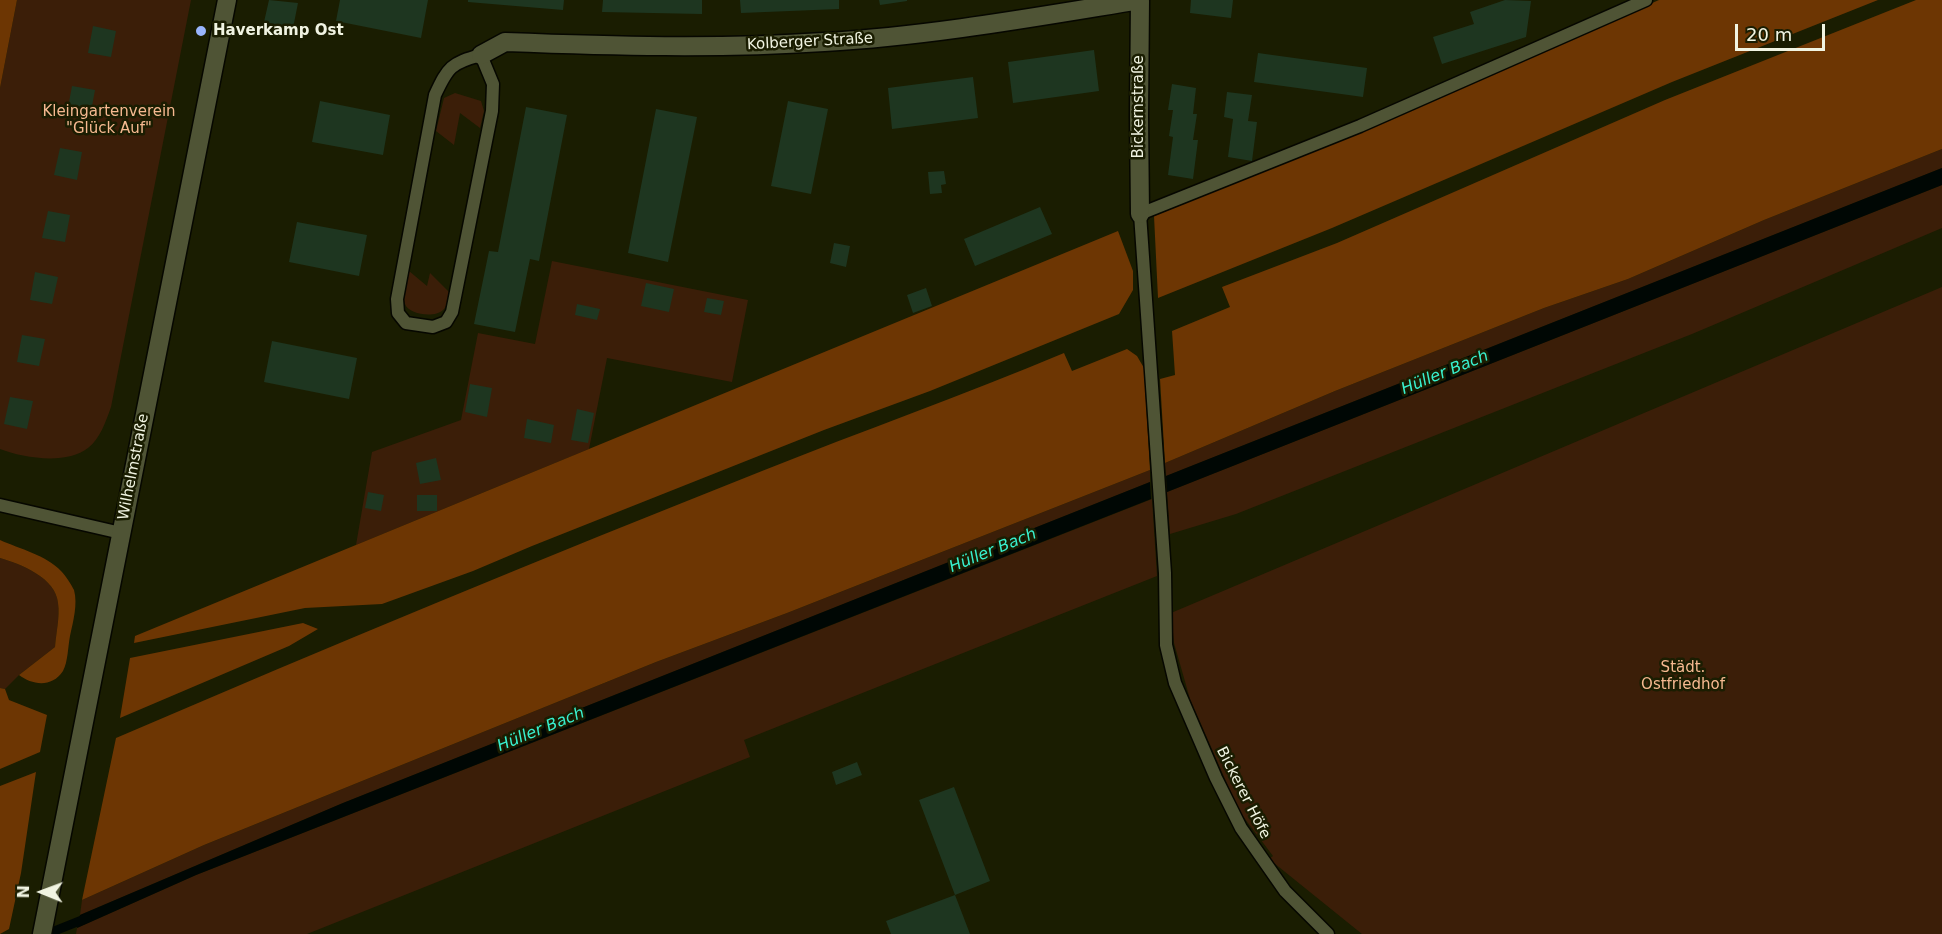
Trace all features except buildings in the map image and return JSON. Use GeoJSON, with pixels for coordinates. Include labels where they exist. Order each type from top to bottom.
{"type":"FeatureCollection","features":[{"type":"Feature","properties":{"kind":"street","name":"Wilhelmstraße"},"geometry":{"type":"LineString","coordinates":[[42,934],[227,0]]}},
{"type":"Feature","properties":{"kind":"street","name":"Bickernstraße"},"geometry":{"type":"LineString","coordinates":[[1140,0],[1140,214]]}},
{"type":"Feature","properties":{"kind":"street","name":"Kolberger Straße"},"geometry":{"type":"LineString","coordinates":[[481,56],[505,42],[717,47],[836,41],[948,31],[1140,0]]}},
{"type":"Feature","properties":{"kind":"lane"},"geometry":{"type":"LineString","coordinates":[[1140,214],[1360,126],[1646,0]]}},
{"type":"Feature","properties":{"kind":"lane","name":"Kolberger Straße"},"geometry":{"type":"LineString","coordinates":[[481,56],[493,84],[492,111],[452,312],[446,322],[433,327],[406,323],[398,313],[397,299],[435,95],[446,71],[464,60],[481,56]]}},
{"type":"Feature","properties":{"kind":"lane","name":"Bickerer Höfe"},"geometry":{"type":"LineString","coordinates":[[1140,214],[1165,573],[1166,645],[1175,683],[1216,778],[1241,828],[1285,891],[1328,934]]}},
{"type":"Feature","properties":{"kind":"lane"},"geometry":{"type":"LineString","coordinates":[[0,505],[122,532]]}},
{"type":"Feature","properties":{"kind":"green space","name":"Kleingartenverein \"Glück Auf\""},"geometry":{"type":"Polygon","coordinates":[[[17,0],[191,0],[111,407],[96,440],[88,448],[69,457],[32,457],[0,449],[0,88],[17,0]]]}},
{"type":"Feature","properties":{"kind":"green space"},"geometry":{"type":"Polygon","coordinates":[[[455,93],[481,101],[484,111],[480,128],[460,113],[454,145],[436,131],[444,98],[455,93]]]}},
{"type":"Feature","properties":{"kind":"green space"},"geometry":{"type":"Polygon","coordinates":[[[1942,149],[1942,168],[1166,476],[1165,463],[1335,391],[1544,308],[1628,279],[1764,220],[1942,149]]]}},
{"type":"Feature","properties":{"kind":"green space"},"geometry":{"type":"Polygon","coordinates":[[[1942,185],[1942,228],[1692,334],[1236,514],[1170,534],[1167,492],[1942,185]]]}},
{"type":"Feature","properties":{"kind":"green space"},"geometry":{"type":"Polygon","coordinates":[[[552,261],[748,300],[732,382],[607,358],[589,449],[356,545],[372,452],[461,420],[478,333],[535,344],[552,261]]]}},
{"type":"Feature","properties":{"kind":"green space"},"geometry":{"type":"Polygon","coordinates":[[[409,271],[427,286],[430,273],[449,292],[447,304],[443,310],[429,315],[407,308],[404,296],[409,271]]]}},
{"type":"Feature","properties":{"kind":"green space","name":"Städt. Ostfriedhof"},"geometry":{"type":"Polygon","coordinates":[[[1942,287],[1942,934],[1362,934],[1269,859],[1273,856],[1239,811],[1190,699],[1174,643],[1171,613],[1942,287]]]}},
{"type":"Feature","properties":{"kind":"green space"},"geometry":{"type":"Polygon","coordinates":[[[1150,470],[1150,482],[343,803],[80,915],[82,900],[204,845],[656,662],[1150,470]]]}},
{"type":"Feature","properties":{"kind":"green space"},"geometry":{"type":"Polygon","coordinates":[[[1152,499],[1157,576],[744,740],[750,757],[307,934],[76,934],[77,928],[196,875],[1152,499]]]}},
{"type":"Feature","properties":{"kind":"green space"},"geometry":{"type":"Polygon","coordinates":[[[0,558],[27,568],[44,579],[56,594],[58,603],[55,647],[5,689],[0,688],[0,558]]]}},
{"type":"Feature","properties":{"kind":"shaded area"},"geometry":{"type":"Polygon","coordinates":[[[0,0],[17,0],[0,88],[0,0]]]}},
{"type":"Feature","properties":{"kind":"shaded area"},"geometry":{"type":"Polygon","coordinates":[[[1659,0],[1878,0],[1672,82],[1332,228],[1158,298],[1154,216],[1374,126],[1659,0]]]}},
{"type":"Feature","properties":{"kind":"shaded area"},"geometry":{"type":"Polygon","coordinates":[[[1916,0],[1942,0],[1942,149],[1764,220],[1628,279],[1544,308],[1335,391],[1165,463],[1160,379],[1175,375],[1172,331],[1230,307],[1222,287],[1337,243],[1665,100],[1916,0]]]}},
{"type":"Feature","properties":{"kind":"shaded area"},"geometry":{"type":"Polygon","coordinates":[[[1118,231],[1133,271],[1133,290],[1119,314],[473,571],[382,604],[305,608],[134,643],[135,636],[1118,231]]]}},
{"type":"Feature","properties":{"kind":"shaded area"},"geometry":{"type":"Polygon","coordinates":[[[1127,349],[1137,356],[1144,368],[1150,470],[656,662],[204,845],[82,900],[116,738],[600,536],[1064,353],[1072,371],[1127,349]]]}},
{"type":"Feature","properties":{"kind":"shaded area"},"geometry":{"type":"Polygon","coordinates":[[[0,540],[55,565],[74,590],[75,613],[66,663],[63,671],[48,682],[36,683],[19,675],[55,647],[59,614],[56,594],[51,586],[36,573],[0,558],[0,540]]]}},
{"type":"Feature","properties":{"kind":"shaded area"},"geometry":{"type":"Polygon","coordinates":[[[303,623],[318,629],[289,646],[120,718],[130,658],[303,623]]]}},
{"type":"Feature","properties":{"kind":"shaded area"},"geometry":{"type":"Polygon","coordinates":[[[0,688],[5,689],[9,700],[47,715],[40,752],[0,769],[0,688]]]}},
{"type":"Feature","properties":{"kind":"shaded area"},"geometry":{"type":"Polygon","coordinates":[[[36,772],[21,873],[9,929],[0,934],[0,786],[36,772]]]}},
{"type":"Feature","properties":{"kind":"water"},"geometry":{"type":"Polygon","coordinates":[[[1942,168],[1942,185],[1167,492],[1166,476],[1942,168]]]}},
{"type":"Feature","properties":{"kind":"water"},"geometry":{"type":"Polygon","coordinates":[[[1150,482],[1151,499],[196,875],[77,928],[80,915],[343,803],[1150,482]]]}},
{"type":"Feature","properties":{"kind":"waterway","name":"Hüller Bach"},"geometry":{"type":"LineString","coordinates":[[47,934],[87,918]]}},
{"type":"Feature","properties":{"kind":"place","name":"Haverkamp Ost"},"geometry":{"type":"Point","coordinates":[201,31]}}]}
